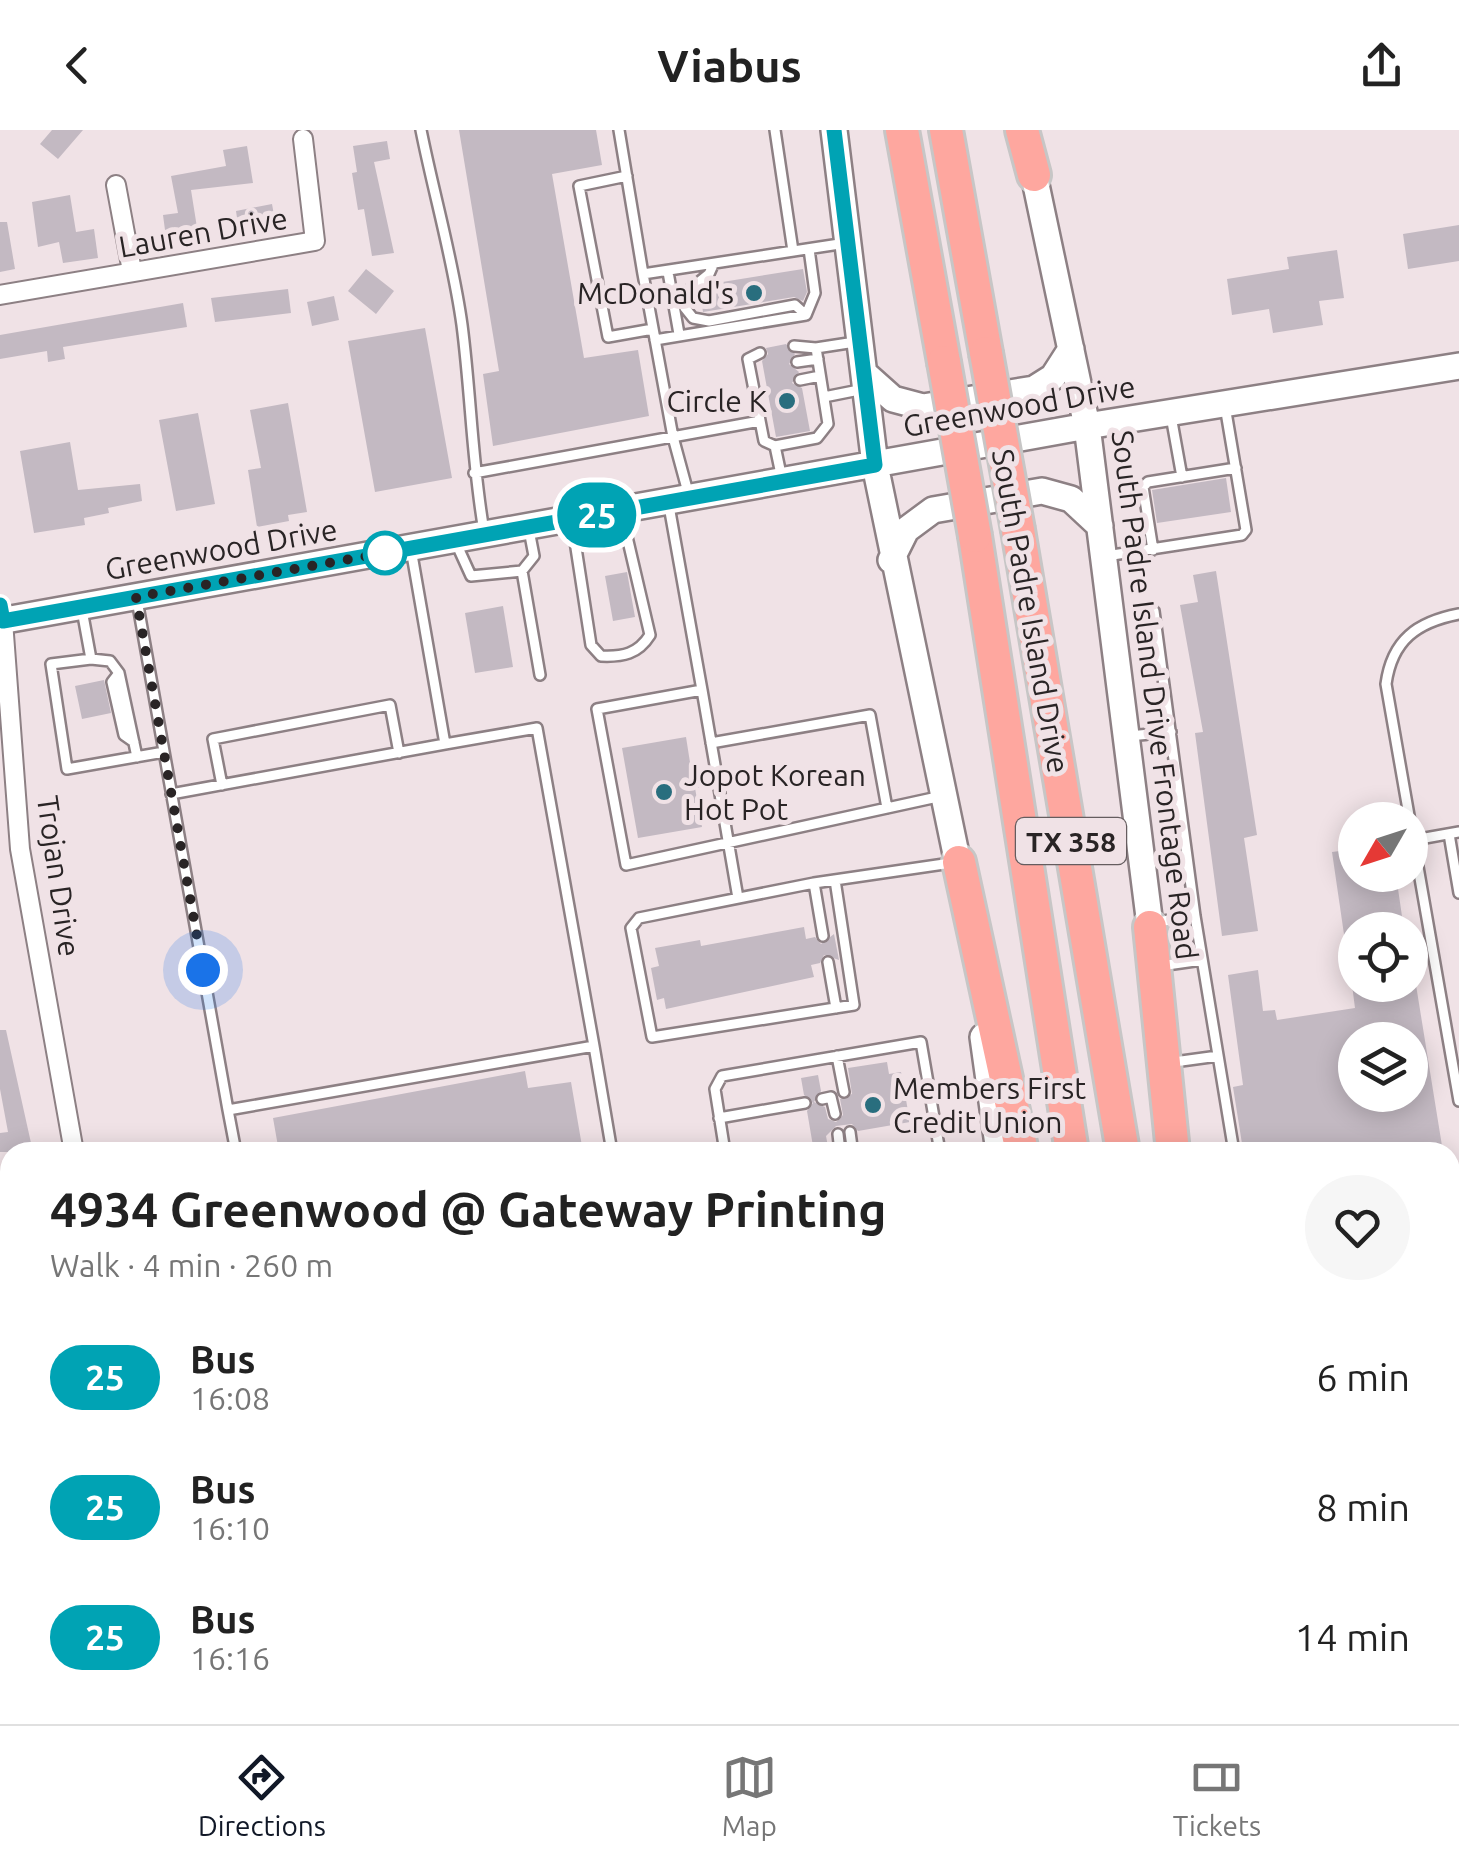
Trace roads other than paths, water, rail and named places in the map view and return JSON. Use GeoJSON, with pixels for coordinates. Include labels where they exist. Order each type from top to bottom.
{"type":"FeatureCollection","features":[{"type":"Feature","properties":{"kind":"highway","name":"South Padre Island Drive"},"geometry":{"type":"LineString","coordinates":[[902,130],[975,536],[1070,1142]]}},
{"type":"Feature","properties":{"kind":"highway","name":"South Padre Island Drive"},"geometry":{"type":"LineString","coordinates":[[946,130],[1121,1142]]}},
{"type":"Feature","properties":{"kind":"highway"},"geometry":{"type":"LineString","coordinates":[[1024,130],[1034,175]]}},
{"type":"Feature","properties":{"kind":"highway"},"geometry":{"type":"LineString","coordinates":[[959,862],[1005,1142]]}},
{"type":"Feature","properties":{"kind":"highway"},"geometry":{"type":"LineString","coordinates":[[1150,926],[1173,1142]]}},
{"type":"Feature","properties":{"kind":"main road"},"geometry":{"type":"LineString","coordinates":[[834,130],[875,465],[892,560],[959,862]]}},
{"type":"Feature","properties":{"kind":"main road","name":"South Padre Island Drive Frontage Road"},"geometry":{"type":"LineString","coordinates":[[1034,175],[1087,426],[1150,926],[1188,1142]]}},
{"type":"Feature","properties":{"kind":"main road"},"geometry":{"type":"LineString","coordinates":[[866,381],[893,399],[923,407],[1034,389],[1052,377],[1071,349]]}},
{"type":"Feature","properties":{"kind":"main road","name":"Greenwood Drive"},"geometry":{"type":"LineString","coordinates":[[1,616],[81,607],[1087,426],[1459,366]]}},
{"type":"Feature","properties":{"kind":"main road"},"geometry":{"type":"LineString","coordinates":[[892,560],[906,530],[933,510],[1042,491],[1071,499],[1100,526]]}},
{"type":"Feature","properties":{"kind":"street","name":"Lauren Drive"},"geometry":{"type":"LineString","coordinates":[[0,296],[315,241],[304,140]]}},
{"type":"Feature","properties":{"kind":"street"},"geometry":{"type":"LineString","coordinates":[[116,186],[132,271]]}},
{"type":"Feature","properties":{"kind":"street","name":"Trojan Drive"},"geometry":{"type":"LineString","coordinates":[[1,616],[20,848],[72,1142]]}},
{"type":"Feature","properties":{"kind":"lane"},"geometry":{"type":"LineString","coordinates":[[420,130],[444,223],[462,324],[474,473],[484,535]]}},
{"type":"Feature","properties":{"kind":"lane"},"geometry":{"type":"LineString","coordinates":[[620,130],[673,437],[702,690],[738,898]]}},
{"type":"Feature","properties":{"kind":"lane"},"geometry":{"type":"LineString","coordinates":[[775,130],[793,251]]}},
{"type":"Feature","properties":{"kind":"lane"},"geometry":{"type":"LineString","coordinates":[[627,176],[579,186],[608,337],[693,335],[806,315]]}},
{"type":"Feature","properties":{"kind":"lane"},"geometry":{"type":"LineString","coordinates":[[643,274],[849,243]]}},
{"type":"Feature","properties":{"kind":"lane"},"geometry":{"type":"LineString","coordinates":[[806,315],[815,294],[809,249]]}},
{"type":"Feature","properties":{"kind":"lane"},"geometry":{"type":"LineString","coordinates":[[713,264],[709,274],[683,295],[685,308],[694,318],[709,320],[794,305],[806,315]]}},
{"type":"Feature","properties":{"kind":"lane"},"geometry":{"type":"LineString","coordinates":[[668,272],[680,334]]}},
{"type":"Feature","properties":{"kind":"lane"},"geometry":{"type":"LineString","coordinates":[[797,362],[861,341]]}},
{"type":"Feature","properties":{"kind":"lane"},"geometry":{"type":"LineString","coordinates":[[794,346],[817,354]]}},
{"type":"Feature","properties":{"kind":"lane"},"geometry":{"type":"LineString","coordinates":[[760,353],[748,359],[764,442],[775,446],[817,438],[828,424],[817,354]]}},
{"type":"Feature","properties":{"kind":"lane"},"geometry":{"type":"LineString","coordinates":[[750,371],[763,368]]}},
{"type":"Feature","properties":{"kind":"lane"},"geometry":{"type":"LineString","coordinates":[[800,380],[820,376]]}},
{"type":"Feature","properties":{"kind":"lane"},"geometry":{"type":"LineString","coordinates":[[824,397],[866,381]]}},
{"type":"Feature","properties":{"kind":"lane"},"geometry":{"type":"LineString","coordinates":[[754,390],[766,387]]}},
{"type":"Feature","properties":{"kind":"lane"},"geometry":{"type":"LineString","coordinates":[[1104,556],[1242,536],[1246,530],[1224,404]]}},
{"type":"Feature","properties":{"kind":"lane"},"geometry":{"type":"LineString","coordinates":[[1170,413],[1182,477]]}},
{"type":"Feature","properties":{"kind":"lane"},"geometry":{"type":"LineString","coordinates":[[474,473],[774,423]]}},
{"type":"Feature","properties":{"kind":"lane"},"geometry":{"type":"LineString","coordinates":[[775,446],[782,482]]}},
{"type":"Feature","properties":{"kind":"lane"},"geometry":{"type":"LineString","coordinates":[[1153,550],[1143,487],[1236,468]]}},
{"type":"Feature","properties":{"kind":"lane"},"geometry":{"type":"LineString","coordinates":[[572,519],[591,645],[601,656],[621,657],[642,647],[650,635],[621,511]]}},
{"type":"Feature","properties":{"kind":"lane"},"geometry":{"type":"LineString","coordinates":[[455,540],[471,576],[522,571],[534,556],[529,527]]}},
{"type":"Feature","properties":{"kind":"lane"},"geometry":{"type":"LineString","coordinates":[[410,548],[446,744]]}},
{"type":"Feature","properties":{"kind":"lane"},"geometry":{"type":"LineString","coordinates":[[522,571],[540,674]]}},
{"type":"Feature","properties":{"kind":"lane"},"geometry":{"type":"LineString","coordinates":[[136,597],[234,1142]]}},
{"type":"Feature","properties":{"kind":"lane"},"geometry":{"type":"LineString","coordinates":[[81,607],[90,658]]}},
{"type":"Feature","properties":{"kind":"lane"},"geometry":{"type":"LineString","coordinates":[[1154,611],[1202,960],[1232,1142]]}},
{"type":"Feature","properties":{"kind":"lane"},"geometry":{"type":"LineString","coordinates":[[1407,802],[1386,684],[1389,663],[1400,641],[1419,626],[1459,614]]}},
{"type":"Feature","properties":{"kind":"lane"},"geometry":{"type":"LineString","coordinates":[[137,757],[119,674],[110,662],[90,658],[51,664],[66,769],[137,757],[164,752]]}},
{"type":"Feature","properties":{"kind":"lane"},"geometry":{"type":"LineString","coordinates":[[702,690],[597,710],[626,865],[944,796]]}},
{"type":"Feature","properties":{"kind":"lane"},"geometry":{"type":"LineString","coordinates":[[222,785],[214,738],[390,705],[399,753]]}},
{"type":"Feature","properties":{"kind":"lane"},"geometry":{"type":"LineString","coordinates":[[711,743],[870,715],[888,808]]}},
{"type":"Feature","properties":{"kind":"lane"},"geometry":{"type":"LineString","coordinates":[[172,794],[537,728],[610,1142]]}},
{"type":"Feature","properties":{"kind":"lane"},"geometry":{"type":"LineString","coordinates":[[1126,737],[1170,732]]}},
{"type":"Feature","properties":{"kind":"lane"},"geometry":{"type":"LineString","coordinates":[[1428,838],[1454,833],[1459,893]]}},
{"type":"Feature","properties":{"kind":"lane"},"geometry":{"type":"LineString","coordinates":[[835,880],[854,1005],[652,1038],[631,928],[640,918],[814,883],[959,862]]}},
{"type":"Feature","properties":{"kind":"lane"},"geometry":{"type":"LineString","coordinates":[[814,883],[823,936]]}},
{"type":"Feature","properties":{"kind":"lane"},"geometry":{"type":"LineString","coordinates":[[1423,892],[1459,1100]]}},
{"type":"Feature","properties":{"kind":"lane"},"geometry":{"type":"LineString","coordinates":[[1150,926],[1196,916]]}},
{"type":"Feature","properties":{"kind":"lane"},"geometry":{"type":"LineString","coordinates":[[1157,967],[1202,960]]}},
{"type":"Feature","properties":{"kind":"lane"},"geometry":{"type":"LineString","coordinates":[[828,962],[836,1008]]}},
{"type":"Feature","properties":{"kind":"lane"},"geometry":{"type":"LineString","coordinates":[[723,1142],[716,1080],[722,1076],[921,1042],[938,1142]]}},
{"type":"Feature","properties":{"kind":"lane"},"geometry":{"type":"LineString","coordinates":[[228,1110],[594,1046]]}},
{"type":"Feature","properties":{"kind":"lane"},"geometry":{"type":"LineString","coordinates":[[836,1056],[844,1092]]}},
{"type":"Feature","properties":{"kind":"lane"},"geometry":{"type":"LineString","coordinates":[[1174,1062],[1218,1056]]}},
{"type":"Feature","properties":{"kind":"lane"},"geometry":{"type":"LineString","coordinates":[[822,1099],[832,1098],[835,1114]]}},
{"type":"Feature","properties":{"kind":"lane"},"geometry":{"type":"LineString","coordinates":[[719,1118],[805,1102]]}},
{"type":"Feature","properties":{"kind":"lane"},"geometry":{"type":"LineString","coordinates":[[850,1132],[851,1142]]}},
{"type":"Feature","properties":{"kind":"lane"},"geometry":{"type":"LineString","coordinates":[[838,1134],[839,1142]]}},
{"type":"Feature","properties":{"kind":"place","name":"McDonald's"},"geometry":{"type":"Point","coordinates":[754,293]}},
{"type":"Feature","properties":{"kind":"place","name":"Circle K"},"geometry":{"type":"Point","coordinates":[787,401]}},
{"type":"Feature","properties":{"kind":"place","name":"Jopot Korean Hot Pot"},"geometry":{"type":"Point","coordinates":[664,792]}},
{"type":"Feature","properties":{"kind":"place","name":"Members First Credit Union"},"geometry":{"type":"Point","coordinates":[873,1105]}}]}
